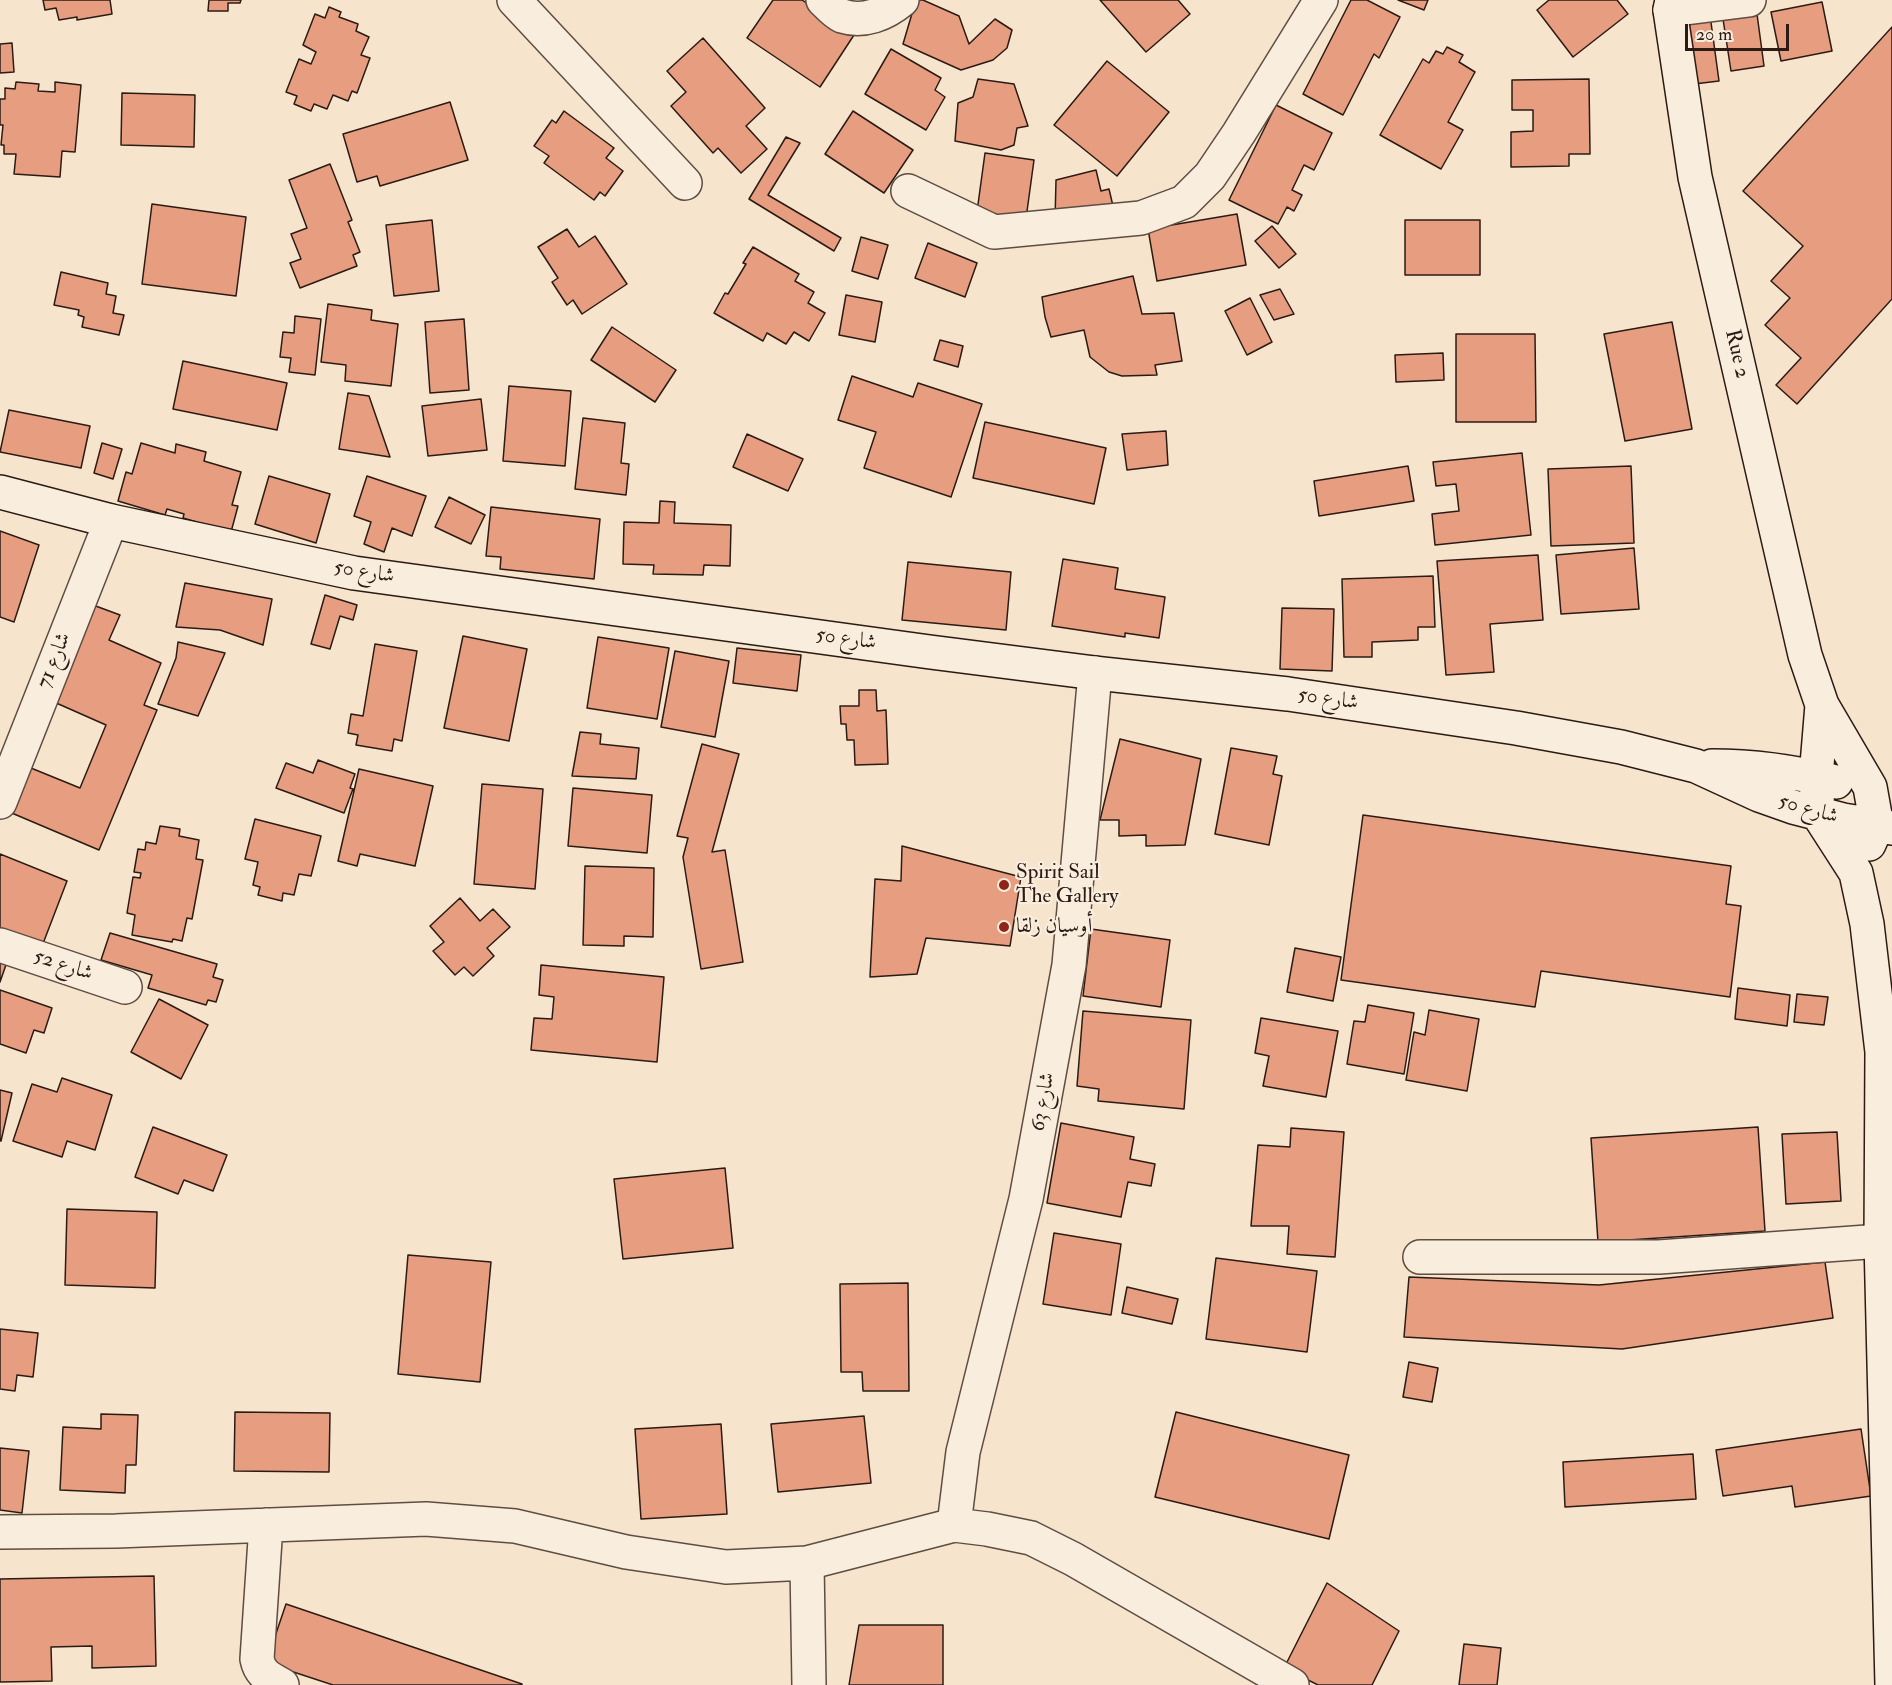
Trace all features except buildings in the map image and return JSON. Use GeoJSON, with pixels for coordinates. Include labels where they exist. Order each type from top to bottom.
{"type":"FeatureCollection","features":[{"type":"Feature","properties":{"kind":"street"},"geometry":{"type":"LineString","coordinates":[[514,0],[685,183]]}},
{"type":"Feature","properties":{"kind":"street"},"geometry":{"type":"LineString","coordinates":[[823,0],[840,15],[862,19],[881,14],[902,0]]}},
{"type":"Feature","properties":{"kind":"street"},"geometry":{"type":"LineString","coordinates":[[908,191],[994,232],[1141,218],[1185,202],[1216,168],[1321,0]]}},
{"type":"Feature","properties":{"kind":"street"},"geometry":{"type":"LineString","coordinates":[[1671,5],[1749,0]]}},
{"type":"Feature","properties":{"kind":"street","name":"Rue 2"},"geometry":{"type":"LineString","coordinates":[[1671,5],[1695,177],[1805,655],[1822,705],[1881,791]]}},
{"type":"Feature","properties":{"kind":"street","name":"شارع 50"},"geometry":{"type":"LineString","coordinates":[[0,492],[111,521],[354,573],[1095,673],[1288,694],[1505,726],[1621,747],[1696,766],[1759,795],[1818,814],[1884,827]]}},
{"type":"Feature","properties":{"kind":"street","name":"شارع 71"},"geometry":{"type":"LineString","coordinates":[[0,802],[111,521]]}},
{"type":"Feature","properties":{"kind":"street","name":"شارع 63"},"geometry":{"type":"LineString","coordinates":[[954,1525],[963,1452],[1026,1199],[1069,965],[1095,673]]}},
{"type":"Feature","properties":{"kind":"street","name":"Rue 2"},"geometry":{"type":"LineString","coordinates":[[1818,814],[1816,777],[1822,705]]}},
{"type":"Feature","properties":{"kind":"street","name":"شارع 50"},"geometry":{"type":"LineString","coordinates":[[1696,766],[1737,766],[1816,777],[1881,791]]}},
{"type":"Feature","properties":{"kind":"street"},"geometry":{"type":"LineString","coordinates":[[1856,873],[1884,827],[1881,791]]}},
{"type":"Feature","properties":{"kind":"street"},"geometry":{"type":"LineString","coordinates":[[1818,814],[1856,873],[1867,924],[1882,1052],[1881,1241],[1892,1685]]}},
{"type":"Feature","properties":{"kind":"street","name":"شارع 52"},"geometry":{"type":"LineString","coordinates":[[0,945],[126,987]]}},
{"type":"Feature","properties":{"kind":"street"},"geometry":{"type":"LineString","coordinates":[[1420,1257],[1659,1257],[1881,1241]]}},
{"type":"Feature","properties":{"kind":"street"},"geometry":{"type":"LineString","coordinates":[[0,1532],[116,1531],[426,1519],[515,1526],[626,1552],[726,1568],[807,1563],[954,1525],[1031,1538],[1073,1559],[1292,1685]]}},
{"type":"Feature","properties":{"kind":"street"},"geometry":{"type":"LineString","coordinates":[[266,1525],[257,1659],[259,1667],[267,1677],[282,1685]]}},
{"type":"Feature","properties":{"kind":"street"},"geometry":{"type":"LineString","coordinates":[[807,1563],[808,1685]]}},
{"type":"Feature","properties":{"kind":"place","name":"Spirit Sail The Gallery"},"geometry":{"type":"Point","coordinates":[1004,885]}},
{"type":"Feature","properties":{"kind":"place","name":"أوسيان زلقا"},"geometry":{"type":"Point","coordinates":[1004,927]}}]}
